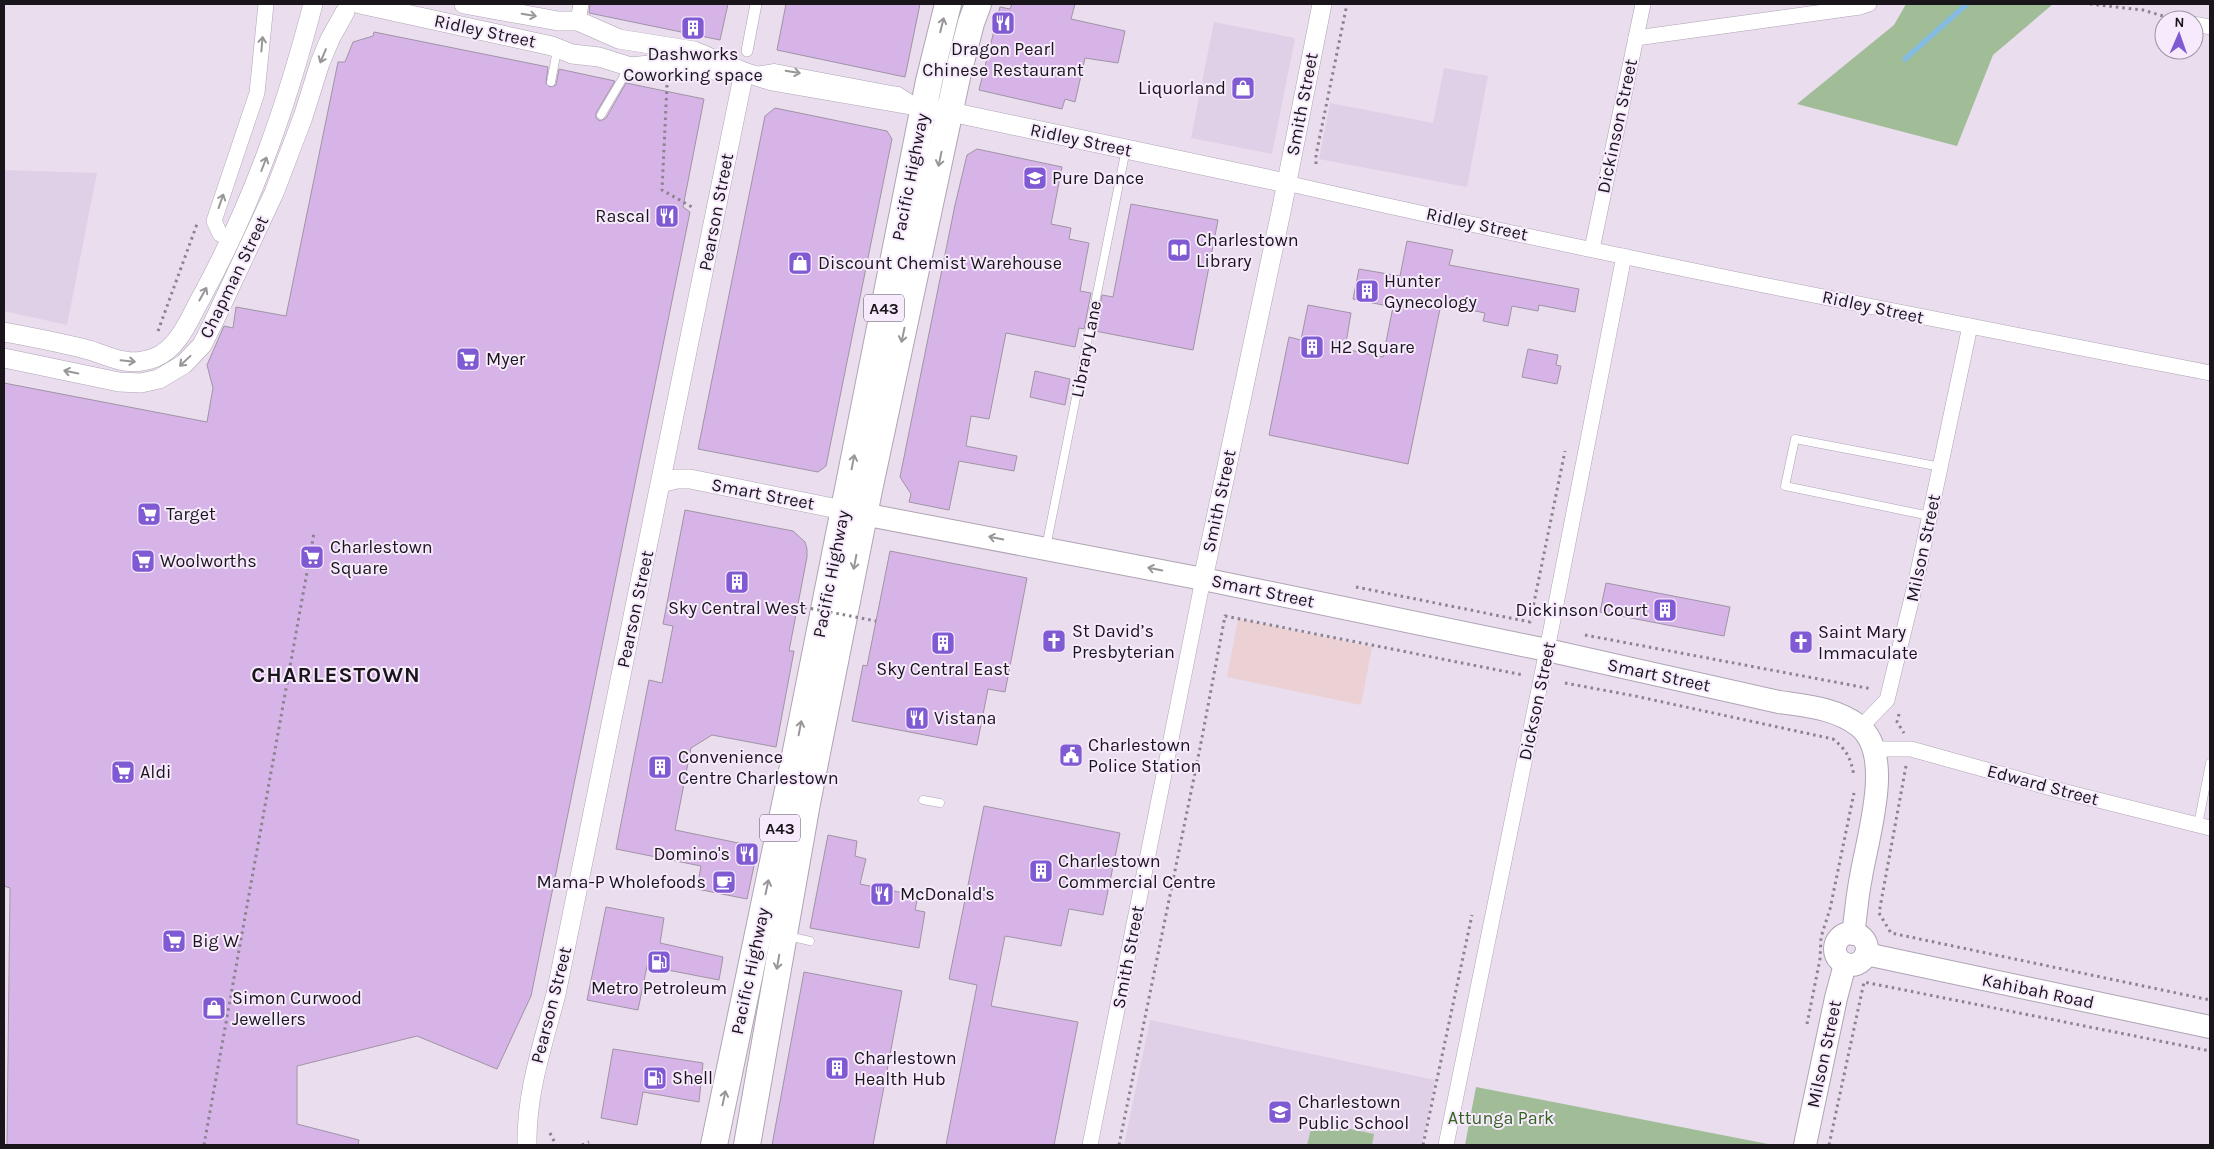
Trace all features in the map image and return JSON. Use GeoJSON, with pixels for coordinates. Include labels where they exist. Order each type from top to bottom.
{"type":"FeatureCollection","features":[{"type":"Feature","properties":{"kind":"highway","name":"Pacific Highway"},"geometry":{"type":"LineString","coordinates":[[746,1145],[924,107],[948,4]]}},
{"type":"Feature","properties":{"kind":"highway","name":"Pacific Highway"},"geometry":{"type":"LineString","coordinates":[[714,1145],[792,771],[967,37],[978,4]]}},
{"type":"Feature","properties":{"kind":"main road","name":"Smart Street"},"geometry":{"type":"LineString","coordinates":[[854,512],[1203,579],[1547,650],[1779,702],[1816,708],[1843,716],[1860,728]]}},
{"type":"Feature","properties":{"kind":"main road"},"geometry":{"type":"LineString","coordinates":[[1853,934],[1861,877],[1874,810],[1877,777],[1874,749],[1860,728]]}},
{"type":"Feature","properties":{"kind":"main road"},"geometry":{"type":"LineString","coordinates":[[1853,934],[1865,941],[1866,954],[1860,962],[1850,965],[1841,961],[1836,953],[1837,943],[1843,936],[1853,934]]}},
{"type":"Feature","properties":{"kind":"main road","name":"Kahibah Road"},"geometry":{"type":"LineString","coordinates":[[1866,954],[2210,1027]]}},
{"type":"Feature","properties":{"kind":"main road","name":"Milson Street"},"geometry":{"type":"LineString","coordinates":[[1805,1145],[1845,964]]}},
{"type":"Feature","properties":{"kind":"street","name":"Chapman Street"},"geometry":{"type":"LineString","coordinates":[[230,240],[220,234],[214,221],[257,93],[266,4]]}},
{"type":"Feature","properties":{"kind":"street","name":"Chapman Street"},"geometry":{"type":"LineString","coordinates":[[4,332],[87,349],[125,362],[139,362],[156,357],[168,350],[179,338],[230,240],[272,142],[300,56],[314,4]]}},
{"type":"Feature","properties":{"kind":"street","name":"Ridley Street"},"geometry":{"type":"LineString","coordinates":[[314,4],[329,12],[355,7],[555,47],[572,54],[599,57],[628,66],[658,64],[687,69],[744,72]]}},
{"type":"Feature","properties":{"kind":"street","name":"Ridley Street"},"geometry":{"type":"LineString","coordinates":[[464,4],[558,21],[568,19],[580,12],[619,39],[694,51],[744,72],[780,82],[950,112],[1624,256],[2210,373]]}},
{"type":"Feature","properties":{"kind":"street"},"geometry":{"type":"LineString","coordinates":[[747,51],[756,4]]}},
{"type":"Feature","properties":{"kind":"street","name":"Smith Street"},"geometry":{"type":"LineString","coordinates":[[1090,1145],[1203,579],[1322,4]]}},
{"type":"Feature","properties":{"kind":"street","name":"Dickinson Street"},"geometry":{"type":"LineString","coordinates":[[1592,249],[1643,4]]}},
{"type":"Feature","properties":{"kind":"street"},"geometry":{"type":"LineString","coordinates":[[1636,38],[1860,7],[1869,4]]}},
{"type":"Feature","properties":{"kind":"street","name":"Chapman Street"},"geometry":{"type":"LineString","coordinates":[[4,358],[119,382],[141,383],[159,379],[184,364],[202,345],[274,193],[297,133],[320,62],[330,39],[355,7]]}},
{"type":"Feature","properties":{"kind":"street","name":"Ridley Street"},"geometry":{"type":"LineString","coordinates":[[555,47],[551,32],[558,21]]}},
{"type":"Feature","properties":{"kind":"street"},"geometry":{"type":"LineString","coordinates":[[628,66],[639,53],[636,41]]}},
{"type":"Feature","properties":{"kind":"street","name":"Pearson Street"},"geometry":{"type":"LineString","coordinates":[[527,1145],[531,1088],[556,994],[744,72]]}},
{"type":"Feature","properties":{"kind":"street","name":"Dickson Street"},"geometry":{"type":"LineString","coordinates":[[1446,1145],[1547,650],[1624,256]]}},
{"type":"Feature","properties":{"kind":"street","name":"Milson Street"},"geometry":{"type":"LineString","coordinates":[[1887,700],[1930,516],[1970,326]]}},
{"type":"Feature","properties":{"kind":"street","name":"Smart Street"},"geometry":{"type":"LineString","coordinates":[[661,483],[676,479],[690,479],[854,512]]}},
{"type":"Feature","properties":{"kind":"street"},"geometry":{"type":"LineString","coordinates":[[1860,728],[1887,700]]}},
{"type":"Feature","properties":{"kind":"street","name":"Edward Street"},"geometry":{"type":"LineString","coordinates":[[1874,749],[1906,749],[2204,827]]}},
{"type":"Feature","properties":{"kind":"lane"},"geometry":{"type":"LineString","coordinates":[[551,82],[555,47]]}},
{"type":"Feature","properties":{"kind":"lane"},"geometry":{"type":"LineString","coordinates":[[602,115],[628,66]]}},
{"type":"Feature","properties":{"kind":"lane","name":"Library Lane"},"geometry":{"type":"LineString","coordinates":[[1046,548],[1126,150]]}},
{"type":"Feature","properties":{"kind":"lane"},"geometry":{"type":"LineString","coordinates":[[1930,516],[1785,486],[1796,439],[1940,467]]}},
{"type":"Feature","properties":{"kind":"lane"},"geometry":{"type":"LineString","coordinates":[[2204,827],[2210,763]]}},
{"type":"Feature","properties":{"kind":"lane"},"geometry":{"type":"LineString","coordinates":[[923,800],[940,803]]}},
{"type":"Feature","properties":{"kind":"lane"},"geometry":{"type":"LineString","coordinates":[[782,936],[810,941]]}},
{"type":"Feature","properties":{"kind":"path"},"geometry":{"type":"LineString","coordinates":[[1316,164],[1347,4]]}},
{"type":"Feature","properties":{"kind":"path"},"geometry":{"type":"LineString","coordinates":[[2090,4],[2143,10],[2154,13]]}},
{"type":"Feature","properties":{"kind":"path"},"geometry":{"type":"LineString","coordinates":[[667,84],[662,190],[692,207]]}},
{"type":"Feature","properties":{"kind":"path"},"geometry":{"type":"LineString","coordinates":[[1349,586],[1530,622],[1565,452]]}},
{"type":"Feature","properties":{"kind":"path"},"geometry":{"type":"LineString","coordinates":[[204,1145],[314,533]]}},
{"type":"Feature","properties":{"kind":"path"},"geometry":{"type":"LineString","coordinates":[[798,606],[876,621]]}},
{"type":"Feature","properties":{"kind":"path"},"geometry":{"type":"LineString","coordinates":[[1119,1145],[1225,616],[1523,675]]}},
{"type":"Feature","properties":{"kind":"path"},"geometry":{"type":"LineString","coordinates":[[1586,635],[1873,689],[1900,709],[1897,722],[1905,736],[1907,759],[1879,913],[1892,933],[2210,1000]]}},
{"type":"Feature","properties":{"kind":"path"},"geometry":{"type":"LineString","coordinates":[[1564,682],[1833,739],[1845,748],[1852,763],[1855,777],[1854,792],[1830,909],[1821,937],[1820,960],[1805,1033]]}},
{"type":"Feature","properties":{"kind":"path"},"geometry":{"type":"LineString","coordinates":[[1423,1145],[1472,915]]}},
{"type":"Feature","properties":{"kind":"path"},"geometry":{"type":"LineString","coordinates":[[1829,1145],[1864,982],[2210,1051]]}},
{"type":"Feature","properties":{"kind":"path"},"geometry":{"type":"LineString","coordinates":[[550,1133],[556,1145]]}},
{"type":"Feature","properties":{"kind":"path"},"geometry":{"type":"LineString","coordinates":[[582,1145],[590,1142]]}},
{"type":"Feature","properties":{"kind":"shaded area","name":"Liquorland"},"geometry":{"type":"Polygon","coordinates":[[[1214,22],[1295,38],[1272,154],[1191,138],[1214,22]]]}},
{"type":"Feature","properties":{"kind":"shaded area"},"geometry":{"type":"Polygon","coordinates":[[[1444,68],[1488,76],[1467,187],[1319,159],[1330,103],[1433,123],[1444,68]]]}},
{"type":"Feature","properties":{"kind":"shaded area"},"geometry":{"type":"Polygon","coordinates":[[[4,170],[97,173],[67,325],[4,311],[4,170]]]}},
{"type":"Feature","properties":{"kind":"shaded area"},"geometry":{"type":"Polygon","coordinates":[[[1238,619],[1372,647],[1361,705],[1227,677],[1238,619]]]}},
{"type":"Feature","properties":{"kind":"shaded area","name":"Charlestown Public School"},"geometry":{"type":"Polygon","coordinates":[[[1150,1020],[1435,1080],[1422,1145],[1124,1145],[1150,1020]]]}},
{"type":"Feature","properties":{"kind":"green space"},"geometry":{"type":"Polygon","coordinates":[[[1906,4],[2053,4],[1993,55],[1957,146],[1797,104],[1894,25],[1906,4]]]}},
{"type":"Feature","properties":{"kind":"green space","name":"Attunga Park"},"geometry":{"type":"Polygon","coordinates":[[[1476,1087],[1773,1145],[1465,1145],[1476,1087]]]}},
{"type":"Feature","properties":{"kind":"green space"},"geometry":{"type":"Polygon","coordinates":[[[1313,1121],[1374,1134],[1372,1145],[1307,1145],[1313,1121]]]}},
{"type":"Feature","properties":{"kind":"building","name":"Dashworks Coworking space"},"geometry":{"type":"Polygon","coordinates":[[[590,4],[728,4],[720,40],[589,13],[590,4]]]}},
{"type":"Feature","properties":{"kind":"building"},"geometry":{"type":"Polygon","coordinates":[[[786,4],[920,4],[905,77],[777,50],[786,4]]]}},
{"type":"Feature","properties":{"kind":"building"},"geometry":{"type":"Polygon","coordinates":[[[1012,4],[1075,4],[1071,19],[1125,31],[1118,63],[1085,58],[1075,102],[1065,99],[1062,109],[979,90],[1000,7],[1010,9],[1012,4]]]}},
{"type":"Feature","properties":{"kind":"building","name":"Charlestown Square"},"geometry":{"type":"Polygon","coordinates":[[[374,32],[548,67],[546,83],[550,87],[556,85],[559,69],[615,81],[596,113],[596,118],[600,121],[606,118],[626,83],[704,99],[683,207],[690,212],[531,996],[497,1069],[417,1036],[297,1066],[297,1124],[359,1140],[358,1145],[7,1145],[10,888],[4,886],[4,383],[207,422],[213,388],[207,365],[224,326],[233,328],[236,307],[286,316],[338,62],[345,62],[353,42],[373,36],[374,32]]]}},
{"type":"Feature","properties":{"kind":"building"},"geometry":{"type":"Polygon","coordinates":[[[775,108],[887,131],[892,139],[826,466],[818,472],[698,449],[765,116],[775,108]]]}},
{"type":"Feature","properties":{"kind":"building"},"geometry":{"type":"Polygon","coordinates":[[[977,149],[1062,167],[1051,224],[1071,228],[1069,239],[1089,243],[1080,291],[1091,293],[1084,329],[1079,328],[1075,347],[1006,333],[989,419],[971,416],[966,446],[1017,456],[1014,471],[959,461],[949,510],[909,502],[911,494],[900,477],[955,205],[967,155],[977,149]]]}},
{"type":"Feature","properties":{"kind":"building","name":"Charlestown Library"},"geometry":{"type":"Polygon","coordinates":[[[1131,204],[1218,220],[1193,350],[1095,331],[1102,295],[1113,297],[1131,204]]]}},
{"type":"Feature","properties":{"kind":"building","name":"H2 Square"},"geometry":{"type":"Polygon","coordinates":[[[1407,241],[1453,250],[1449,265],[1579,289],[1575,312],[1539,305],[1538,311],[1512,306],[1508,326],[1483,321],[1485,313],[1441,304],[1408,464],[1269,435],[1289,337],[1301,340],[1308,305],[1351,313],[1345,349],[1383,357],[1393,307],[1353,299],[1359,269],[1400,276],[1407,241]]]}},
{"type":"Feature","properties":{"kind":"building"},"geometry":{"type":"Polygon","coordinates":[[[1528,349],[1558,355],[1556,365],[1561,366],[1557,384],[1522,377],[1528,349]]]}},
{"type":"Feature","properties":{"kind":"building"},"geometry":{"type":"Polygon","coordinates":[[[1035,371],[1070,379],[1065,405],[1030,397],[1035,371]]]}},
{"type":"Feature","properties":{"kind":"building"},"geometry":{"type":"Polygon","coordinates":[[[685,510],[793,531],[805,542],[807,549],[789,651],[794,651],[776,747],[712,735],[691,748],[675,830],[758,847],[747,899],[697,889],[701,866],[616,849],[649,680],[662,683],[673,626],[663,624],[685,510]]]}},
{"type":"Feature","properties":{"kind":"building","name":"Sky Central East"},"geometry":{"type":"Polygon","coordinates":[[[890,551],[1027,578],[1005,692],[988,689],[977,745],[852,721],[863,665],[867,666],[890,551]]]}},
{"type":"Feature","properties":{"kind":"building","name":"Dickinson Court"},"geometry":{"type":"Polygon","coordinates":[[[1606,583],[1730,607],[1724,636],[1600,612],[1606,583]]]}},
{"type":"Feature","properties":{"kind":"building"},"geometry":{"type":"Polygon","coordinates":[[[984,806],[1120,833],[1103,915],[1069,909],[1061,946],[1005,936],[991,1006],[1078,1022],[1054,1145],[946,1145],[977,985],[949,979],[984,806]]]}},
{"type":"Feature","properties":{"kind":"building"},"geometry":{"type":"Polygon","coordinates":[[[828,835],[857,841],[855,856],[866,859],[860,884],[918,896],[915,910],[925,912],[919,948],[810,928],[828,835]]]}},
{"type":"Feature","properties":{"kind":"building","name":"Metro Petroleum"},"geometry":{"type":"Polygon","coordinates":[[[606,907],[664,918],[660,943],[723,957],[719,980],[647,966],[638,1010],[587,1000],[606,907]]]}},
{"type":"Feature","properties":{"kind":"building","name":"Charlestown Health Hub"},"geometry":{"type":"Polygon","coordinates":[[[804,972],[902,991],[873,1145],[772,1145],[804,972]]]}},
{"type":"Feature","properties":{"kind":"building","name":"Shell"},"geometry":{"type":"Polygon","coordinates":[[[613,1049],[703,1063],[699,1102],[643,1092],[637,1125],[601,1118],[613,1049]]]}},
{"type":"Feature","properties":{"kind":"waterway"},"geometry":{"type":"LineString","coordinates":[[1905,59],[1967,4]]}},
{"type":"Feature","properties":{"kind":"place","name":"Dragon Pearl Chinese Restaurant"},"geometry":{"type":"Point","coordinates":[1003,23]}},
{"type":"Feature","properties":{"kind":"place","name":"Dashworks Coworking space"},"geometry":{"type":"Point","coordinates":[693,28]}},
{"type":"Feature","properties":{"kind":"place","name":"Liquorland"},"geometry":{"type":"Point","coordinates":[1243,88]}},
{"type":"Feature","properties":{"kind":"place","name":"Pure Dance"},"geometry":{"type":"Point","coordinates":[1035,178]}},
{"type":"Feature","properties":{"kind":"place","name":"Rascal"},"geometry":{"type":"Point","coordinates":[667,216]}},
{"type":"Feature","properties":{"kind":"place","name":"Charlestown Library"},"geometry":{"type":"Point","coordinates":[1179,250]}},
{"type":"Feature","properties":{"kind":"place","name":"Discount Chemist Warehouse"},"geometry":{"type":"Point","coordinates":[800,263]}},
{"type":"Feature","properties":{"kind":"place","name":"Hunter Gynecology"},"geometry":{"type":"Point","coordinates":[1367,291]}},
{"type":"Feature","properties":{"kind":"place","name":"H2 Square"},"geometry":{"type":"Point","coordinates":[1312,347]}},
{"type":"Feature","properties":{"kind":"place","name":"Myer"},"geometry":{"type":"Point","coordinates":[468,359]}},
{"type":"Feature","properties":{"kind":"place","name":"Target"},"geometry":{"type":"Point","coordinates":[149,514]}},
{"type":"Feature","properties":{"kind":"place","name":"Charlestown Square"},"geometry":{"type":"Point","coordinates":[312,557]}},
{"type":"Feature","properties":{"kind":"place","name":"Woolworths"},"geometry":{"type":"Point","coordinates":[143,561]}},
{"type":"Feature","properties":{"kind":"place","name":"Sky Central West"},"geometry":{"type":"Point","coordinates":[737,582]}},
{"type":"Feature","properties":{"kind":"place","name":"Dickinson Court"},"geometry":{"type":"Point","coordinates":[1665,610]}},
{"type":"Feature","properties":{"kind":"place","name":"St David’s Presbyterian"},"geometry":{"type":"Point","coordinates":[1054,641]}},
{"type":"Feature","properties":{"kind":"place","name":"Saint Mary Immaculate"},"geometry":{"type":"Point","coordinates":[1801,642]}},
{"type":"Feature","properties":{"kind":"place","name":"Sky Central East"},"geometry":{"type":"Point","coordinates":[943,643]}},
{"type":"Feature","properties":{"kind":"place","name":"Vistana"},"geometry":{"type":"Point","coordinates":[917,718]}},
{"type":"Feature","properties":{"kind":"place","name":"Charlestown Police Station"},"geometry":{"type":"Point","coordinates":[1071,755]}},
{"type":"Feature","properties":{"kind":"place","name":"Convenience Centre Charlestown"},"geometry":{"type":"Point","coordinates":[660,767]}},
{"type":"Feature","properties":{"kind":"place","name":"Aldi"},"geometry":{"type":"Point","coordinates":[123,772]}},
{"type":"Feature","properties":{"kind":"place","name":"Domino's"},"geometry":{"type":"Point","coordinates":[747,854]}},
{"type":"Feature","properties":{"kind":"place","name":"Charlestown Commercial Centre"},"geometry":{"type":"Point","coordinates":[1041,871]}},
{"type":"Feature","properties":{"kind":"place","name":"Mama-P Wholefoods"},"geometry":{"type":"Point","coordinates":[724,882]}},
{"type":"Feature","properties":{"kind":"place","name":"McDonald's"},"geometry":{"type":"Point","coordinates":[882,894]}},
{"type":"Feature","properties":{"kind":"place","name":"Big W"},"geometry":{"type":"Point","coordinates":[174,941]}},
{"type":"Feature","properties":{"kind":"place","name":"Metro Petroleum"},"geometry":{"type":"Point","coordinates":[659,962]}},
{"type":"Feature","properties":{"kind":"place","name":"Simon Curwood Jewellers"},"geometry":{"type":"Point","coordinates":[214,1008]}},
{"type":"Feature","properties":{"kind":"place","name":"Charlestown Health Hub"},"geometry":{"type":"Point","coordinates":[837,1068]}},
{"type":"Feature","properties":{"kind":"place","name":"Shell"},"geometry":{"type":"Point","coordinates":[655,1078]}},
{"type":"Feature","properties":{"kind":"place","name":"Charlestown Public School"},"geometry":{"type":"Point","coordinates":[1280,1112]}},
{"type":"Feature","properties":{"kind":"district","name":"CHARLESTOWN"},"geometry":{"type":"Point","coordinates":[336,674]}}]}
